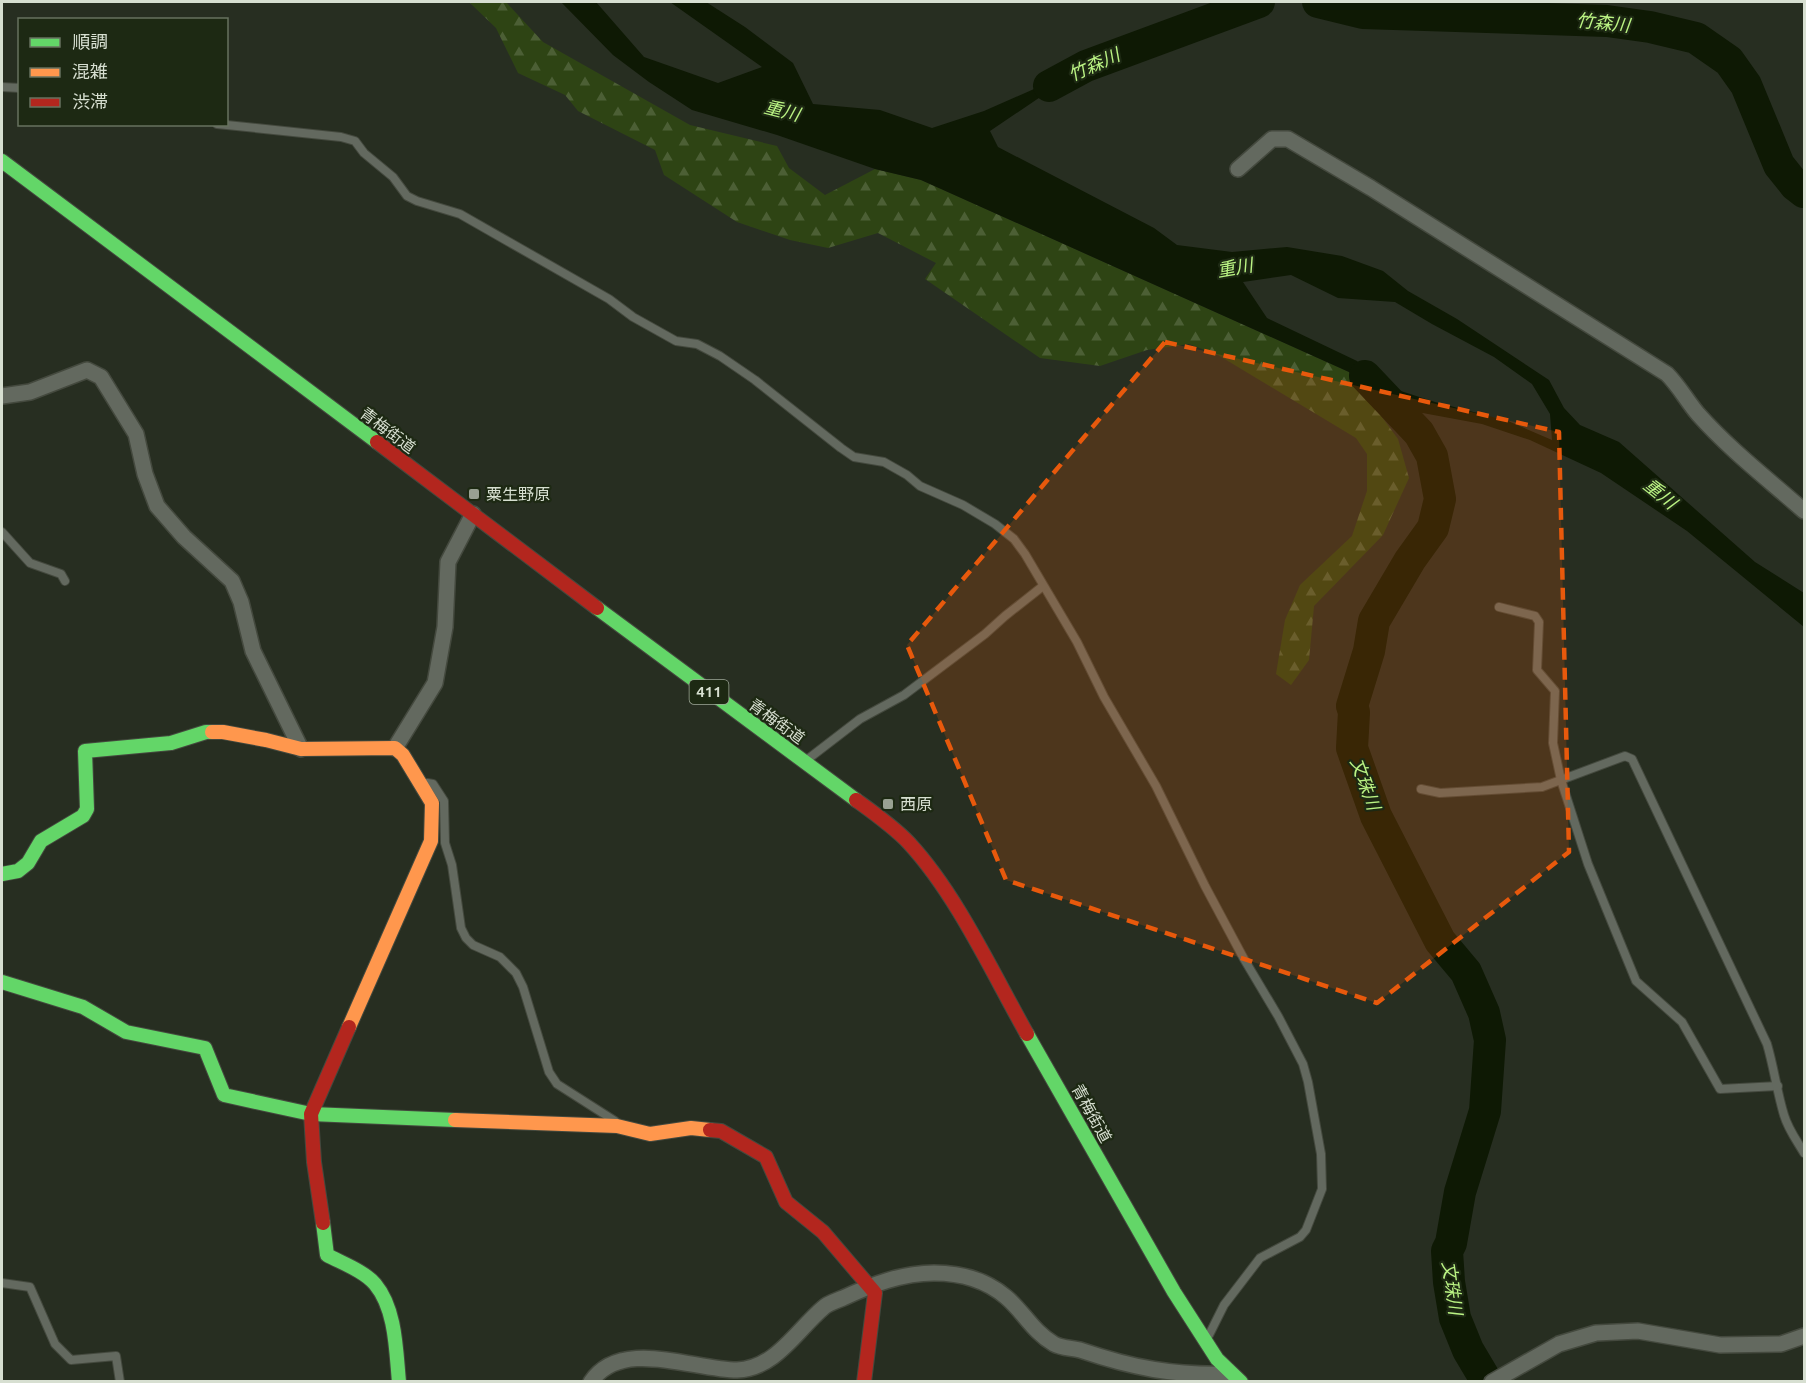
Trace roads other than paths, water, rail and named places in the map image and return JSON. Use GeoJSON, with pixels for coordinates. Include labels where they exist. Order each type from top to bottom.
{"type":"FeatureCollection","features":[{"type":"Feature","properties":{"kind":"main road","name":"青梅街道"},"geometry":{"type":"LineString","coordinates":[[2,161],[805,761],[907,841],[926,863],[951,899],[1174,1292],[1205,1341],[1236,1378]]}},
{"type":"Feature","properties":{"kind":"main road"},"geometry":{"type":"LineString","coordinates":[[2,874],[18,871],[28,863],[41,841],[83,816],[87,809],[85,751],[171,743],[206,732],[223,732],[302,750],[395,748],[403,754],[432,803],[431,842],[311,1113],[314,1162],[327,1255],[374,1282],[387,1308],[393,1329],[399,1382]]}},
{"type":"Feature","properties":{"kind":"main road"},"geometry":{"type":"LineString","coordinates":[[2,981],[83,1007],[126,1032],[205,1048],[224,1095],[311,1113],[617,1126],[650,1134],[691,1128],[721,1131],[766,1157],[786,1202],[823,1232],[875,1293],[864,1382]]}},
{"type":"Feature","properties":{"kind":"street"},"geometry":{"type":"LineString","coordinates":[[1238,170],[1272,139],[1288,139],[1371,188],[1667,374],[1698,413],[1746,460],[1804,511]]}},
{"type":"Feature","properties":{"kind":"street"},"geometry":{"type":"LineString","coordinates":[[2,396],[30,392],[87,370],[102,377],[136,434],[145,474],[157,506],[184,537],[232,581],[241,602],[253,651],[302,750]]}},
{"type":"Feature","properties":{"kind":"street"},"geometry":{"type":"LineString","coordinates":[[395,748],[435,683],[445,627],[448,562],[473,514]]}},
{"type":"Feature","properties":{"kind":"street"},"geometry":{"type":"LineString","coordinates":[[591,1382],[610,1364],[638,1358],[738,1370],[757,1365],[776,1354],[824,1307],[870,1285],[934,1273],[978,1279],[1005,1296],[1040,1334],[1056,1345],[1075,1348],[1123,1365],[1236,1378]]}},
{"type":"Feature","properties":{"kind":"street"},"geometry":{"type":"LineString","coordinates":[[1492,1382],[1559,1344],[1596,1333],[1638,1331],[1720,1345],[1781,1344],[1804,1336]]}},
{"type":"Feature","properties":{"kind":"lane"},"geometry":{"type":"LineString","coordinates":[[2,87],[18,87]]}},
{"type":"Feature","properties":{"kind":"lane"},"geometry":{"type":"LineString","coordinates":[[228,125],[331,136],[355,141],[364,153],[393,177],[407,196],[460,214],[609,299],[633,317],[676,341],[697,344],[720,356],[755,380],[841,448],[854,456],[884,462],[920,486],[963,504],[995,524],[1020,547],[1077,642],[1104,697],[1156,786],[1205,886],[1283,1025],[1303,1064],[1308,1082],[1320,1145],[1322,1189],[1306,1230],[1300,1237],[1260,1258],[1224,1305],[1205,1341]]}},
{"type":"Feature","properties":{"kind":"lane"},"geometry":{"type":"LineString","coordinates":[[2,532],[30,563],[62,574],[65,581]]}},
{"type":"Feature","properties":{"kind":"lane"},"geometry":{"type":"LineString","coordinates":[[805,761],[860,719],[904,695],[985,634],[1043,586]]}},
{"type":"Feature","properties":{"kind":"lane"},"geometry":{"type":"LineString","coordinates":[[1499,606],[1535,616],[1539,622],[1537,670],[1555,691],[1552,743],[1561,780],[1588,864],[1636,981],[1682,1022],[1720,1089],[1778,1086]]}},
{"type":"Feature","properties":{"kind":"lane"},"geometry":{"type":"LineString","coordinates":[[1421,789],[1440,793],[1542,787],[1625,756],[1632,759],[1767,1044],[1784,1115],[1804,1153]]}},
{"type":"Feature","properties":{"kind":"lane"},"geometry":{"type":"LineString","coordinates":[[419,783],[433,784],[444,801],[445,843],[452,865],[461,928],[466,938],[473,945],[500,957],[516,973],[523,987],[549,1072],[557,1084],[615,1119],[617,1126]]}},
{"type":"Feature","properties":{"kind":"lane"},"geometry":{"type":"LineString","coordinates":[[2,1283],[30,1287],[55,1344],[71,1360],[116,1356],[120,1382]]}},
{"type":"Feature","properties":{"kind":"water","name":"重川"},"geometry":{"type":"Polygon","coordinates":[[[561,2],[596,2],[644,57],[718,83],[762,67],[670,2],[706,2],[745,27],[793,63],[813,104],[880,110],[932,128],[984,111],[1086,66],[990,131],[998,147],[1154,228],[1177,245],[1232,252],[1287,247],[1342,256],[1383,271],[1408,291],[1457,319],[1549,380],[1564,408],[1580,425],[1619,442],[1755,562],[1804,593],[1804,627],[1687,531],[1601,473],[1530,440],[1482,424],[1383,404],[1349,372],[921,180],[875,169],[777,135],[692,110],[613,55],[561,2]],[[1291,275],[1243,282],[1267,318],[1357,361],[1382,385],[1508,421],[1552,440],[1550,414],[1532,384],[1494,357],[1395,302],[1338,298],[1291,275]]]}},
{"type":"Feature","properties":{"kind":"waterway","name":"竹森川"},"geometry":{"type":"LineString","coordinates":[[1049,86],[1086,66],[1259,2]]}},
{"type":"Feature","properties":{"kind":"waterway","name":"竹森川"},"geometry":{"type":"LineString","coordinates":[[1318,2],[1363,13],[1607,21],[1650,27],[1696,38],[1729,61],[1746,85],[1779,165],[1795,185],[1804,192]]}},
{"type":"Feature","properties":{"kind":"waterway","name":"文珠川"},"geometry":{"type":"LineString","coordinates":[[1365,376],[1419,433],[1432,456],[1440,499],[1433,528],[1410,560],[1374,621],[1369,651],[1352,706],[1354,712],[1352,748],[1376,816],[1440,941],[1466,972],[1484,1013],[1490,1040],[1485,1111],[1460,1192],[1451,1243],[1447,1251],[1455,1318],[1468,1350],[1487,1382]]}},
{"type":"Feature","properties":{"kind":"place","name":"粟生野原"},"geometry":{"type":"Point","coordinates":[474,494]}},
{"type":"Feature","properties":{"kind":"place","name":"西原"},"geometry":{"type":"Point","coordinates":[888,804]}}]}
